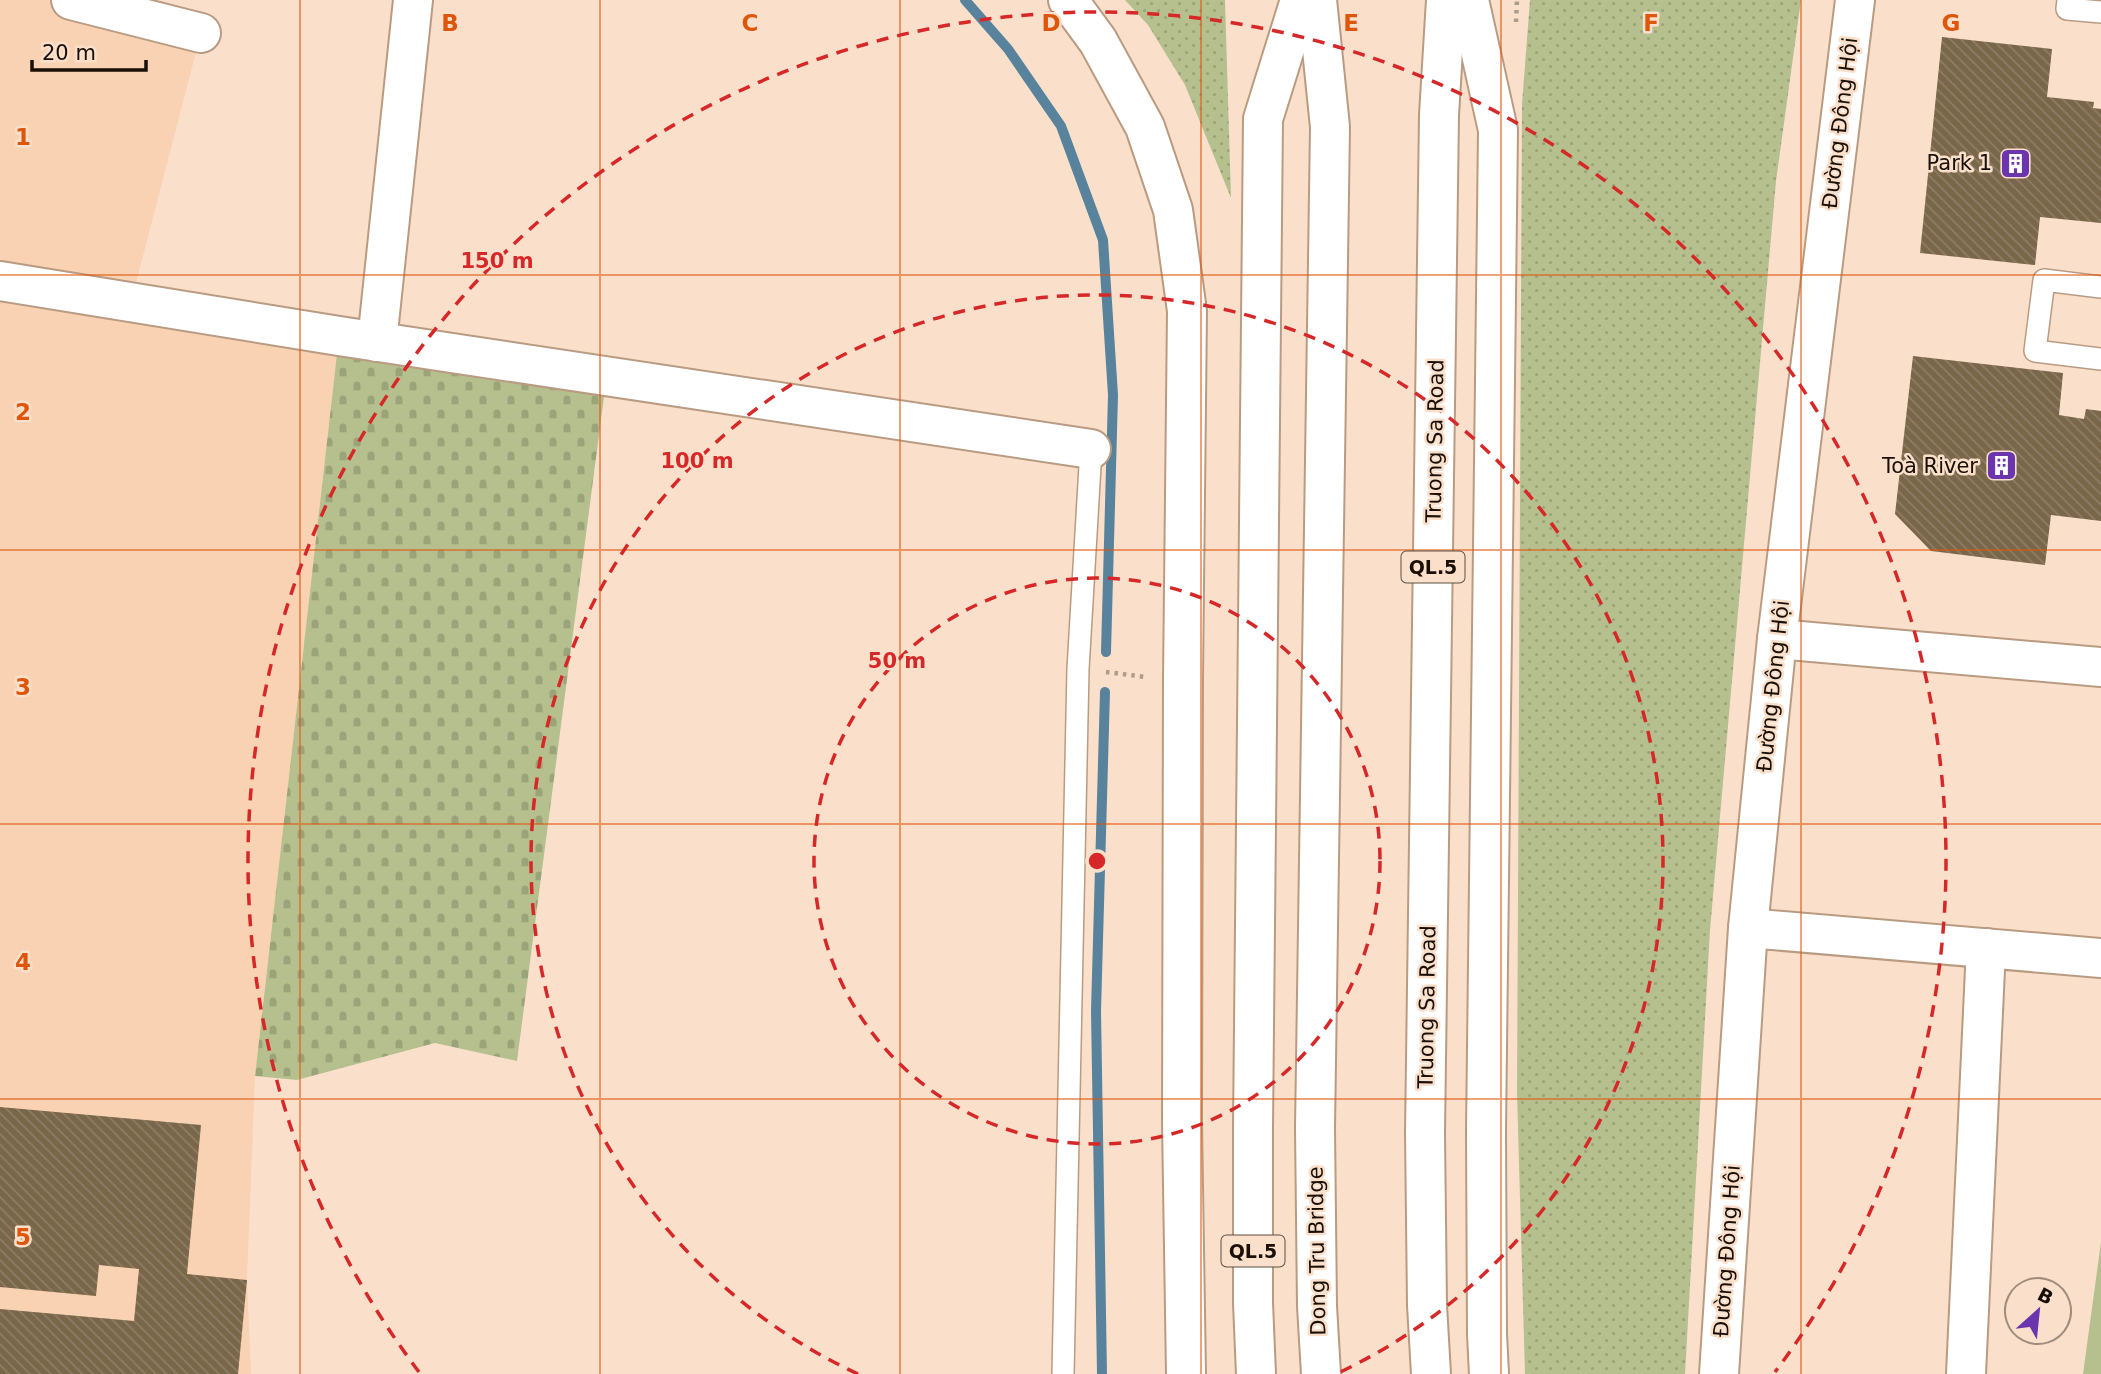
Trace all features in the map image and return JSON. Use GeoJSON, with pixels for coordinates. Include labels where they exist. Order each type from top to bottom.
{"type":"FeatureCollection","features":[{"type":"Feature","properties":{"kind":"main road"},"geometry":{"type":"LineString","coordinates":[[71,0],[201,33]]}},
{"type":"Feature","properties":{"kind":"main road"},"geometry":{"type":"LineString","coordinates":[[377,341],[413,0]]}},
{"type":"Feature","properties":{"kind":"main road"},"geometry":{"type":"LineString","coordinates":[[1068,0],[1098,41],[1145,127],[1173,211],[1187,311],[1182,1122],[1186,1374]]}},
{"type":"Feature","properties":{"kind":"main road","name":"QL.5"},"geometry":{"type":"LineString","coordinates":[[1256,1374],[1253,1303],[1253,1127],[1263,119],[1300,0]]}},
{"type":"Feature","properties":{"kind":"main road","name":"Dong Tru Bridge"},"geometry":{"type":"LineString","coordinates":[[1317,0],[1331,127],[1315,1128],[1317,1306],[1321,1374]]}},
{"type":"Feature","properties":{"kind":"main road","name":"Truong Sa Road"},"geometry":{"type":"LineString","coordinates":[[1431,1374],[1427,1305],[1425,1133],[1439,115],[1446,0]]}},
{"type":"Feature","properties":{"kind":"main road"},"geometry":{"type":"LineString","coordinates":[[1469,0],[1498,130],[1486,1131],[1489,1374]]}},
{"type":"Feature","properties":{"kind":"main road","name":"Đường Đông Hội"},"geometry":{"type":"LineString","coordinates":[[1719,1374],[1748,928],[1777,639],[1855,0]]}},
{"type":"Feature","properties":{"kind":"main road"},"geometry":{"type":"LineString","coordinates":[[0,281],[1091,449]]}},
{"type":"Feature","properties":{"kind":"main road"},"geometry":{"type":"LineString","coordinates":[[1777,639],[2101,667]]}},
{"type":"Feature","properties":{"kind":"main road"},"geometry":{"type":"LineString","coordinates":[[1748,928],[2101,958]]}},
{"type":"Feature","properties":{"kind":"main road"},"geometry":{"type":"LineString","coordinates":[[1966,1374],[1986,948]]}},
{"type":"Feature","properties":{"kind":"lane"},"geometry":{"type":"LineString","coordinates":[[2068,0],[2067,9],[2101,12]]}},
{"type":"Feature","properties":{"kind":"lane"},"geometry":{"type":"LineString","coordinates":[[2101,287],[2044,280],[2035,351],[2101,359]]}},
{"type":"Feature","properties":{"kind":"lane"},"geometry":{"type":"LineString","coordinates":[[1063,1374],[1077,669],[1091,449]]}},
{"type":"Feature","properties":{"kind":"path"},"geometry":{"type":"LineString","coordinates":[[1077,669],[1183,680]]}},
{"type":"Feature","properties":{"kind":"shaded area"},"geometry":{"type":"Polygon","coordinates":[[[0,0],[71,0],[201,33],[131,302],[339,336],[255,1076],[247,1280],[251,1374],[0,1374],[0,0]]]}},
{"type":"Feature","properties":{"kind":"green space"},"geometry":{"type":"Polygon","coordinates":[[[1125,0],[1225,0],[1231,198],[1185,85],[1148,25],[1125,0]]]}},
{"type":"Feature","properties":{"kind":"green space"},"geometry":{"type":"Polygon","coordinates":[[[1530,0],[1801,0],[1776,181],[1710,930],[1685,1374],[1525,1374],[1517,1093],[1522,104],[1530,0]]]}},
{"type":"Feature","properties":{"kind":"green space"},"geometry":{"type":"Polygon","coordinates":[[[339,336],[607,374],[517,1061],[435,1043],[297,1080],[255,1076],[339,336]]]}},
{"type":"Feature","properties":{"kind":"green space"},"geometry":{"type":"Polygon","coordinates":[[[2101,1242],[2101,1374],[2083,1374],[2101,1242]]]}},
{"type":"Feature","properties":{"kind":"building","name":"Park 1"},"geometry":{"type":"Polygon","coordinates":[[[1942,37],[2052,49],[2047,97],[2094,102],[2093,108],[2101,109],[2101,223],[2040,217],[2035,265],[1920,253],[1942,37]]]}},
{"type":"Feature","properties":{"kind":"building","name":"Toà River"},"geometry":{"type":"Polygon","coordinates":[[[1913,356],[2063,373],[2059,415],[2084,419],[2086,409],[2101,411],[2101,521],[2051,515],[2045,565],[1931,551],[1895,514],[1913,356]]]}},
{"type":"Feature","properties":{"kind":"building"},"geometry":{"type":"Polygon","coordinates":[[[0,1107],[201,1125],[187,1274],[247,1280],[238,1374],[0,1374],[0,1309],[134,1321],[139,1269],[99,1265],[96,1296],[0,1287],[0,1107]]]}},
{"type":"Feature","properties":{"kind":"waterway"},"geometry":{"type":"LineString","coordinates":[[965,0],[1008,49],[1061,126],[1103,240],[1113,395],[1106,652]]}},
{"type":"Feature","properties":{"kind":"waterway"},"geometry":{"type":"LineString","coordinates":[[1102,1374],[1096,1011],[1105,692]]}},
{"type":"Feature","properties":{"kind":"place","name":"Park 1"},"geometry":{"type":"Point","coordinates":[2015,163]}},
{"type":"Feature","properties":{"kind":"place","name":"Toà River"},"geometry":{"type":"Point","coordinates":[2001,466]}}]}
